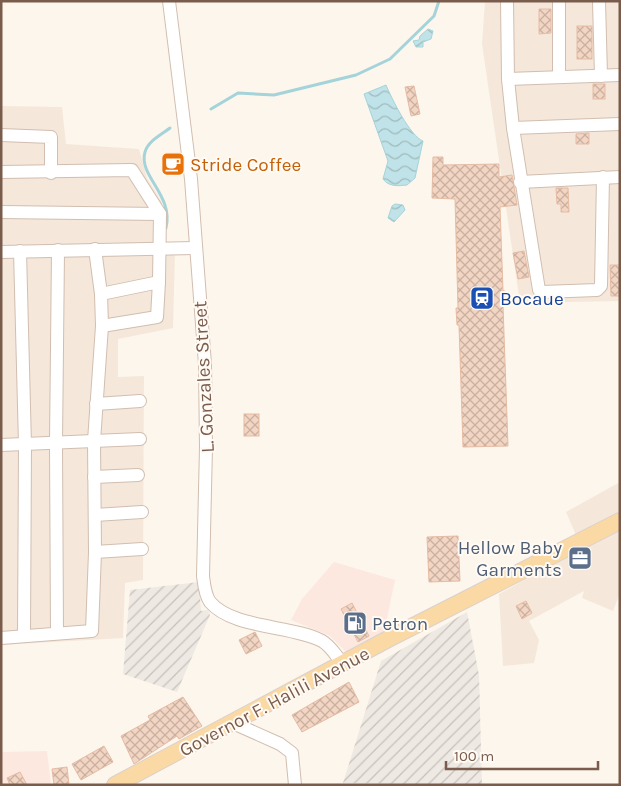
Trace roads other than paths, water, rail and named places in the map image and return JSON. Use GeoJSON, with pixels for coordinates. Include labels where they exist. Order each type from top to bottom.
{"type":"FeatureCollection","features":[{"type":"Feature","properties":{"kind":"main road","name":"Governor F. Halili Avenue"},"geometry":{"type":"LineString","coordinates":[[115,785],[342,664],[620,521]]}},
{"type":"Feature","properties":{"kind":"street","name":"L. Gonzales Street"},"geometry":{"type":"LineString","coordinates":[[169,1],[191,179],[205,364],[206,466],[202,576],[205,589],[209,601],[222,611],[242,620],[309,636],[328,646],[342,664]]}},
{"type":"Feature","properties":{"kind":"street"},"geometry":{"type":"LineString","coordinates":[[507,1],[508,79],[512,128],[539,290],[546,294],[596,290],[601,286],[603,177]]}},
{"type":"Feature","properties":{"kind":"street"},"geometry":{"type":"LineString","coordinates":[[559,77],[560,1]]}},
{"type":"Feature","properties":{"kind":"street"},"geometry":{"type":"LineString","coordinates":[[599,1],[601,76]]}},
{"type":"Feature","properties":{"kind":"street"},"geometry":{"type":"LineString","coordinates":[[508,79],[620,76]]}},
{"type":"Feature","properties":{"kind":"street"},"geometry":{"type":"LineString","coordinates":[[512,128],[620,124]]}},
{"type":"Feature","properties":{"kind":"street"},"geometry":{"type":"LineString","coordinates":[[1,135],[51,137],[52,173]]}},
{"type":"Feature","properties":{"kind":"street"},"geometry":{"type":"LineString","coordinates":[[1,172],[52,173],[132,170],[160,214],[157,317],[102,326]]}},
{"type":"Feature","properties":{"kind":"street"},"geometry":{"type":"LineString","coordinates":[[520,182],[620,176]]}},
{"type":"Feature","properties":{"kind":"street"},"geometry":{"type":"LineString","coordinates":[[1,212],[160,214]]}},
{"type":"Feature","properties":{"kind":"street"},"geometry":{"type":"LineString","coordinates":[[1,252],[195,248]]}},
{"type":"Feature","properties":{"kind":"street"},"geometry":{"type":"LineString","coordinates":[[1,638],[92,631],[95,552],[94,441],[102,326],[101,294],[95,249]]}},
{"type":"Feature","properties":{"kind":"street"},"geometry":{"type":"LineString","coordinates":[[57,633],[58,250]]}},
{"type":"Feature","properties":{"kind":"street"},"geometry":{"type":"LineString","coordinates":[[20,251],[25,446],[24,635]]}},
{"type":"Feature","properties":{"kind":"street"},"geometry":{"type":"LineString","coordinates":[[101,294],[159,282]]}},
{"type":"Feature","properties":{"kind":"street"},"geometry":{"type":"LineString","coordinates":[[96,404],[140,401]]}},
{"type":"Feature","properties":{"kind":"street"},"geometry":{"type":"LineString","coordinates":[[1,446],[140,439]]}},
{"type":"Feature","properties":{"kind":"street"},"geometry":{"type":"LineString","coordinates":[[94,477],[138,475]]}},
{"type":"Feature","properties":{"kind":"street"},"geometry":{"type":"LineString","coordinates":[[95,515],[142,512]]}},
{"type":"Feature","properties":{"kind":"street"},"geometry":{"type":"LineString","coordinates":[[95,552],[142,548]]}},
{"type":"Feature","properties":{"kind":"street"},"geometry":{"type":"LineString","coordinates":[[233,723],[280,744],[292,753],[295,785]]}},
{"type":"Feature","properties":{"kind":"water"},"geometry":{"type":"Polygon","coordinates":[[[428,29],[433,31],[431,39],[423,42],[423,47],[416,47],[413,41],[419,40],[420,36],[428,29]]]}},
{"type":"Feature","properties":{"kind":"water"},"geometry":{"type":"Polygon","coordinates":[[[386,85],[407,125],[423,141],[415,178],[407,185],[391,185],[383,179],[388,161],[364,94],[386,85]]]}},
{"type":"Feature","properties":{"kind":"water"},"geometry":{"type":"Polygon","coordinates":[[[395,204],[403,205],[405,210],[394,222],[388,218],[392,206],[395,204]]]}},
{"type":"Feature","properties":{"kind":"waterway"},"geometry":{"type":"LineString","coordinates":[[211,109],[238,93],[274,95],[356,75],[390,59],[434,16],[439,1]]}},
{"type":"Feature","properties":{"kind":"waterway"},"geometry":{"type":"LineString","coordinates":[[166,228],[167,216],[165,206],[146,169],[144,161],[145,152],[149,144],[170,128]]}},
{"type":"Feature","properties":{"kind":"place","name":"Stride Coffee"},"geometry":{"type":"Point","coordinates":[173,164]}},
{"type":"Feature","properties":{"kind":"place","name":"Bocaue"},"geometry":{"type":"Point","coordinates":[482,298]}},
{"type":"Feature","properties":{"kind":"place","name":"Hellow Baby Garments"},"geometry":{"type":"Point","coordinates":[580,558]}},
{"type":"Feature","properties":{"kind":"place","name":"Petron"},"geometry":{"type":"Point","coordinates":[355,623]}}]}
